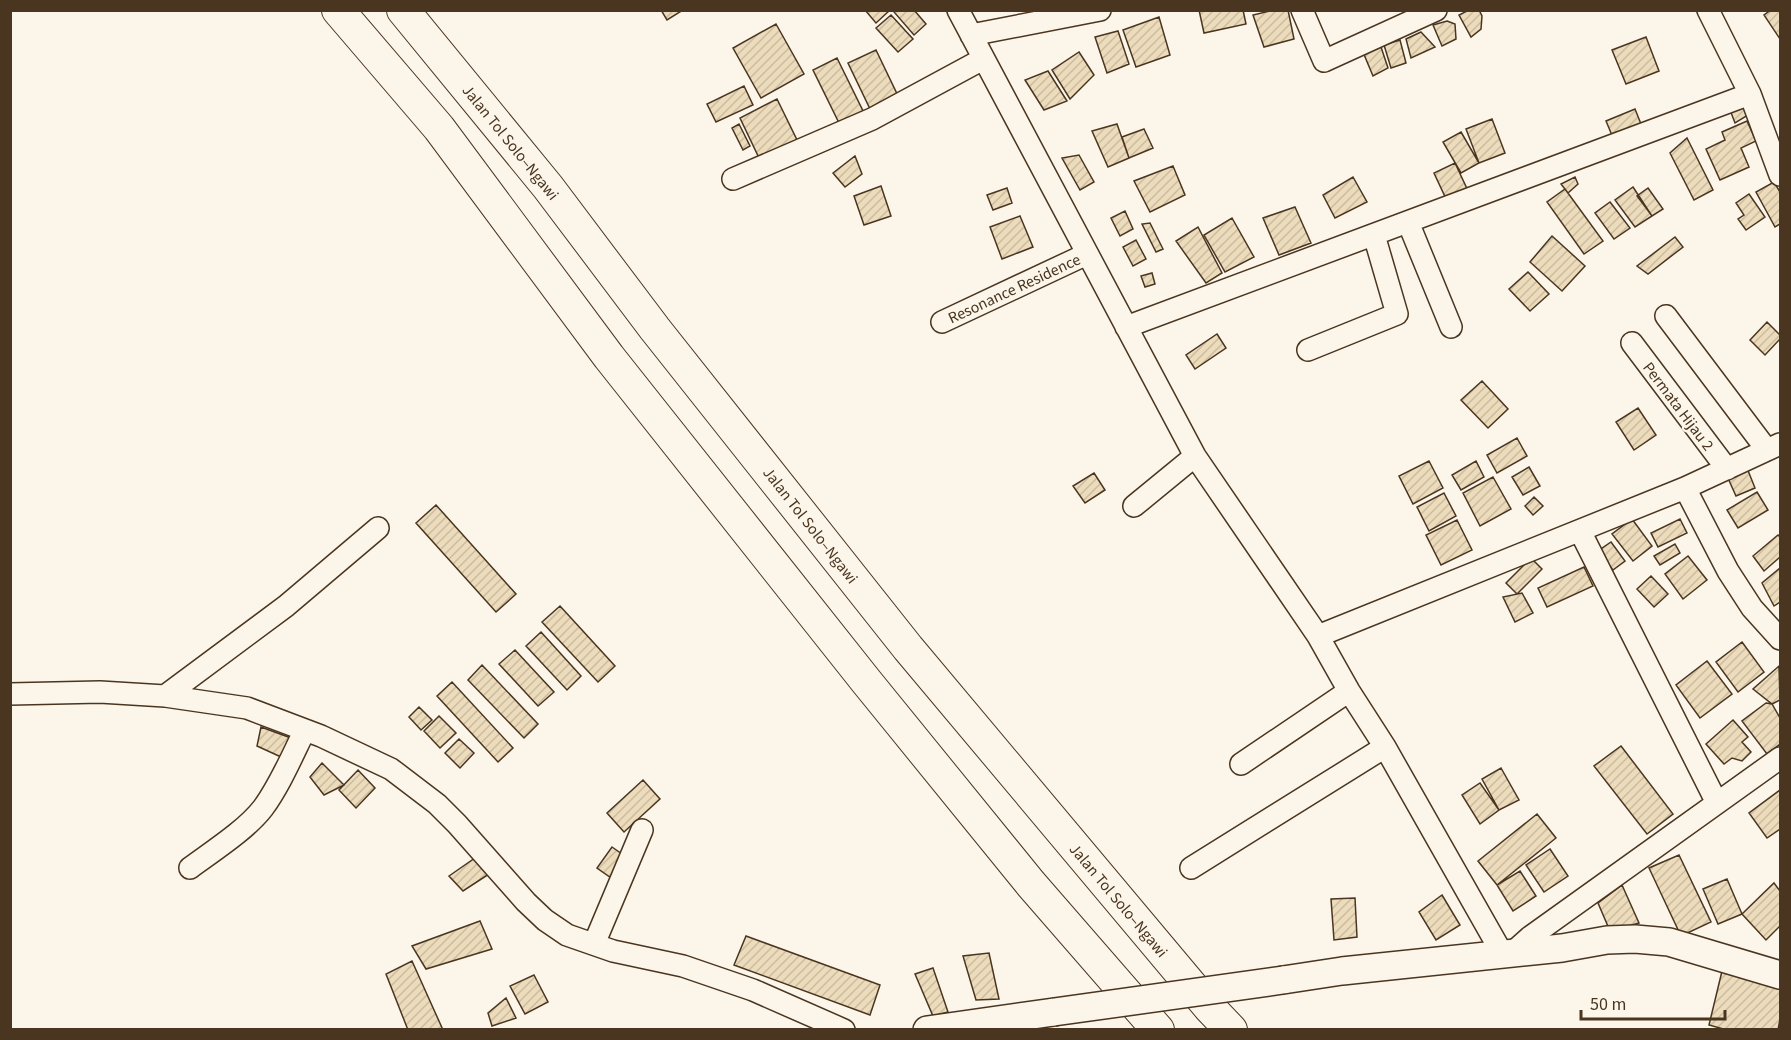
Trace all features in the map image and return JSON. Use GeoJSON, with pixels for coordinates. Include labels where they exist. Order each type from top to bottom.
{"type":"FeatureCollection","features":[{"type":"Feature","properties":{"kind":"highway"},"geometry":{"type":"LineString","coordinates":[[338,10],[439,128],[609,357],[866,681],[1032,884],[1158,1029]]}},
{"type":"Feature","properties":{"kind":"highway","name":"Jalan Tol Solo–Ngawi"},"geometry":{"type":"LineString","coordinates":[[403,10],[548,187],[655,329],[908,648],[1202,999],[1231,1029]]}},
{"type":"Feature","properties":{"kind":"main road"},"geometry":{"type":"LineString","coordinates":[[927,1029],[1342,971],[1562,948],[1607,940],[1635,939],[1668,942],[1780,975]]}},
{"type":"Feature","properties":{"kind":"street"},"geometry":{"type":"LineString","coordinates":[[958,10],[1195,456],[1318,636],[1507,954],[1780,758]]}},
{"type":"Feature","properties":{"kind":"street"},"geometry":{"type":"LineString","coordinates":[[971,34],[1100,10]]}},
{"type":"Feature","properties":{"kind":"street"},"geometry":{"type":"LineString","coordinates":[[1302,10],[1324,61],[1436,10]]}},
{"type":"Feature","properties":{"kind":"street"},"geometry":{"type":"LineString","coordinates":[[1708,10],[1750,94],[1780,175]]}},
{"type":"Feature","properties":{"kind":"street"},"geometry":{"type":"LineString","coordinates":[[733,179],[872,119],[983,59]]}},
{"type":"Feature","properties":{"kind":"street"},"geometry":{"type":"LineString","coordinates":[[1126,327],[1750,94]]}},
{"type":"Feature","properties":{"kind":"street"},"geometry":{"type":"LineString","coordinates":[[1408,222],[1451,327]]}},
{"type":"Feature","properties":{"kind":"street"},"geometry":{"type":"LineString","coordinates":[[1308,350],[1397,314],[1374,235]]}},
{"type":"Feature","properties":{"kind":"street","name":"Resonance Residence"},"geometry":{"type":"LineString","coordinates":[[942,322],[1087,254]]}},
{"type":"Feature","properties":{"kind":"street"},"geometry":{"type":"LineString","coordinates":[[1318,636],[1685,488],[1774,447],[1666,316]]}},
{"type":"Feature","properties":{"kind":"street","name":"Permata Hijau 2"},"geometry":{"type":"LineString","coordinates":[[1632,342],[1727,469]]}},
{"type":"Feature","properties":{"kind":"street"},"geometry":{"type":"LineString","coordinates":[[1134,506],[1195,456]]}},
{"type":"Feature","properties":{"kind":"street"},"geometry":{"type":"LineString","coordinates":[[1685,488],[1728,571],[1752,608],[1780,639]]}},
{"type":"Feature","properties":{"kind":"street"},"geometry":{"type":"LineString","coordinates":[[165,696],[286,606],[378,528]]}},
{"type":"Feature","properties":{"kind":"street"},"geometry":{"type":"LineString","coordinates":[[1580,531],[1718,803]]}},
{"type":"Feature","properties":{"kind":"street"},"geometry":{"type":"LineString","coordinates":[[1241,764],[1349,691]]}},
{"type":"Feature","properties":{"kind":"street"},"geometry":{"type":"LineString","coordinates":[[10,694],[100,692],[165,696],[247,708],[321,736],[391,769],[436,804],[457,824],[526,902],[545,920],[567,935],[613,951],[683,966],[753,990],[844,1029]]}},
{"type":"Feature","properties":{"kind":"street"},"geometry":{"type":"LineString","coordinates":[[190,868],[251,822],[262,810],[305,730]]}},
{"type":"Feature","properties":{"kind":"street"},"geometry":{"type":"LineString","coordinates":[[1191,868],[1385,747]]}},
{"type":"Feature","properties":{"kind":"street"},"geometry":{"type":"LineString","coordinates":[[594,944],[642,830]]}},
{"type":"Feature","properties":{"kind":"building"},"geometry":{"type":"Polygon","coordinates":[[[661,10],[683,10],[667,20],[661,10]]]}},
{"type":"Feature","properties":{"kind":"building"},"geometry":{"type":"Polygon","coordinates":[[[865,10],[890,10],[876,23],[865,10]]]}},
{"type":"Feature","properties":{"kind":"building"},"geometry":{"type":"Polygon","coordinates":[[[895,10],[914,10],[926,24],[914,35],[894,12],[895,10]]]}},
{"type":"Feature","properties":{"kind":"building"},"geometry":{"type":"Polygon","coordinates":[[[1199,10],[1243,10],[1246,24],[1204,33],[1199,10]]]}},
{"type":"Feature","properties":{"kind":"building"},"geometry":{"type":"Polygon","coordinates":[[[1274,10],[1288,10],[1294,39],[1264,47],[1253,15],[1274,10]]]}},
{"type":"Feature","properties":{"kind":"building"},"geometry":{"type":"Polygon","coordinates":[[[1469,10],[1479,10],[1482,16],[1481,29],[1471,37],[1459,15],[1469,10]]]}},
{"type":"Feature","properties":{"kind":"building"},"geometry":{"type":"Polygon","coordinates":[[[1771,10],[1780,10],[1780,39],[1764,15],[1771,10]]]}},
{"type":"Feature","properties":{"kind":"building"},"geometry":{"type":"Polygon","coordinates":[[[891,15],[913,39],[898,52],[876,28],[891,15]]]}},
{"type":"Feature","properties":{"kind":"building"},"geometry":{"type":"Polygon","coordinates":[[[1159,17],[1170,55],[1136,67],[1123,30],[1159,17]]]}},
{"type":"Feature","properties":{"kind":"building"},"geometry":{"type":"Polygon","coordinates":[[[1447,21],[1455,24],[1456,39],[1442,46],[1433,25],[1447,21]]]}},
{"type":"Feature","properties":{"kind":"building"},"geometry":{"type":"Polygon","coordinates":[[[776,24],[804,74],[761,98],[733,48],[776,24]]]}},
{"type":"Feature","properties":{"kind":"building"},"geometry":{"type":"Polygon","coordinates":[[[1118,31],[1129,64],[1107,73],[1095,37],[1118,31]]]}},
{"type":"Feature","properties":{"kind":"building"},"geometry":{"type":"Polygon","coordinates":[[[1421,32],[1435,47],[1411,58],[1406,39],[1421,32]]]}},
{"type":"Feature","properties":{"kind":"building"},"geometry":{"type":"Polygon","coordinates":[[[1646,37],[1659,71],[1626,84],[1612,50],[1646,37]]]}},
{"type":"Feature","properties":{"kind":"building"},"geometry":{"type":"Polygon","coordinates":[[[1400,40],[1406,63],[1391,68],[1384,45],[1400,40]]]}},
{"type":"Feature","properties":{"kind":"building"},"geometry":{"type":"Polygon","coordinates":[[[1380,44],[1388,68],[1373,76],[1363,52],[1380,44]]]}},
{"type":"Feature","properties":{"kind":"building"},"geometry":{"type":"Polygon","coordinates":[[[876,50],[899,98],[871,111],[848,63],[876,50]]]}},
{"type":"Feature","properties":{"kind":"building"},"geometry":{"type":"Polygon","coordinates":[[[1079,52],[1094,75],[1070,99],[1052,70],[1079,52]]]}},
{"type":"Feature","properties":{"kind":"building"},"geometry":{"type":"Polygon","coordinates":[[[837,58],[866,117],[842,129],[813,70],[837,58]]]}},
{"type":"Feature","properties":{"kind":"building"},"geometry":{"type":"Polygon","coordinates":[[[1048,71],[1067,101],[1044,110],[1025,80],[1048,71]]]}},
{"type":"Feature","properties":{"kind":"building"},"geometry":{"type":"Polygon","coordinates":[[[744,86],[753,105],[716,122],[707,104],[744,86]]]}},
{"type":"Feature","properties":{"kind":"building"},"geometry":{"type":"Polygon","coordinates":[[[777,99],[798,142],[760,160],[740,118],[777,99]]]}},
{"type":"Feature","properties":{"kind":"building"},"geometry":{"type":"Polygon","coordinates":[[[1747,102],[1753,112],[1735,123],[1730,110],[1747,102]]]}},
{"type":"Feature","properties":{"kind":"building"},"geometry":{"type":"Polygon","coordinates":[[[1635,109],[1643,129],[1614,140],[1606,121],[1635,109]]]}},
{"type":"Feature","properties":{"kind":"building"},"geometry":{"type":"Polygon","coordinates":[[[1492,119],[1505,153],[1479,163],[1466,129],[1492,119]]]}},
{"type":"Feature","properties":{"kind":"building"},"geometry":{"type":"Polygon","coordinates":[[[1747,121],[1756,141],[1741,148],[1749,167],[1720,180],[1706,149],[1725,140],[1722,132],[1747,121]]]}},
{"type":"Feature","properties":{"kind":"building"},"geometry":{"type":"Polygon","coordinates":[[[739,124],[750,146],[743,150],[732,128],[739,124]]]}},
{"type":"Feature","properties":{"kind":"building"},"geometry":{"type":"Polygon","coordinates":[[[1117,124],[1129,158],[1108,167],[1092,131],[1117,124]]]}},
{"type":"Feature","properties":{"kind":"building"},"geometry":{"type":"Polygon","coordinates":[[[1144,129],[1153,148],[1129,158],[1122,137],[1144,129]]]}},
{"type":"Feature","properties":{"kind":"building"},"geometry":{"type":"Polygon","coordinates":[[[1461,132],[1479,163],[1461,173],[1443,142],[1461,132]]]}},
{"type":"Feature","properties":{"kind":"building"},"geometry":{"type":"Polygon","coordinates":[[[1687,138],[1713,190],[1694,200],[1670,153],[1687,138]]]}},
{"type":"Feature","properties":{"kind":"building"},"geometry":{"type":"Polygon","coordinates":[[[1079,155],[1094,182],[1080,190],[1062,158],[1079,155]]]}},
{"type":"Feature","properties":{"kind":"building"},"geometry":{"type":"Polygon","coordinates":[[[855,156],[862,174],[845,187],[833,173],[855,156]]]}},
{"type":"Feature","properties":{"kind":"building"},"geometry":{"type":"Polygon","coordinates":[[[1455,163],[1469,193],[1448,203],[1434,173],[1455,163]]]}},
{"type":"Feature","properties":{"kind":"building"},"geometry":{"type":"Polygon","coordinates":[[[1173,166],[1185,195],[1150,212],[1134,181],[1173,166]]]}},
{"type":"Feature","properties":{"kind":"building"},"geometry":{"type":"Polygon","coordinates":[[[1353,177],[1367,202],[1335,218],[1323,195],[1353,177]]]}},
{"type":"Feature","properties":{"kind":"building"},"geometry":{"type":"Polygon","coordinates":[[[1575,177],[1578,184],[1568,193],[1561,184],[1575,177]]]}},
{"type":"Feature","properties":{"kind":"building"},"geometry":{"type":"Polygon","coordinates":[[[1774,182],[1780,192],[1780,224],[1775,227],[1756,192],[1774,182]]]}},
{"type":"Feature","properties":{"kind":"building"},"geometry":{"type":"Polygon","coordinates":[[[881,186],[891,216],[864,225],[854,196],[881,186]]]}},
{"type":"Feature","properties":{"kind":"building"},"geometry":{"type":"Polygon","coordinates":[[[1633,187],[1652,216],[1635,227],[1615,200],[1633,187]]]}},
{"type":"Feature","properties":{"kind":"building"},"geometry":{"type":"Polygon","coordinates":[[[1007,188],[1012,203],[993,210],[987,195],[1007,188]]]}},
{"type":"Feature","properties":{"kind":"building"},"geometry":{"type":"Polygon","coordinates":[[[1648,188],[1663,209],[1652,216],[1637,196],[1648,188]]]}},
{"type":"Feature","properties":{"kind":"building"},"geometry":{"type":"Polygon","coordinates":[[[1565,189],[1603,241],[1584,254],[1547,202],[1565,189]]]}},
{"type":"Feature","properties":{"kind":"building"},"geometry":{"type":"Polygon","coordinates":[[[1749,194],[1765,217],[1746,230],[1738,219],[1744,215],[1736,203],[1749,194]]]}},
{"type":"Feature","properties":{"kind":"building"},"geometry":{"type":"Polygon","coordinates":[[[1610,202],[1630,228],[1614,239],[1595,213],[1610,202]]]}},
{"type":"Feature","properties":{"kind":"building"},"geometry":{"type":"Polygon","coordinates":[[[1295,207],[1311,243],[1279,255],[1263,218],[1295,207]]]}},
{"type":"Feature","properties":{"kind":"building"},"geometry":{"type":"Polygon","coordinates":[[[1125,211],[1133,229],[1120,236],[1111,218],[1125,211]]]}},
{"type":"Feature","properties":{"kind":"building"},"geometry":{"type":"Polygon","coordinates":[[[1020,216],[1033,247],[1002,259],[990,227],[1020,216]]]}},
{"type":"Feature","properties":{"kind":"building"},"geometry":{"type":"Polygon","coordinates":[[[1232,218],[1254,257],[1225,272],[1204,235],[1232,218]]]}},
{"type":"Feature","properties":{"kind":"building"},"geometry":{"type":"Polygon","coordinates":[[[1150,223],[1163,249],[1156,252],[1142,224],[1150,223]]]}},
{"type":"Feature","properties":{"kind":"building"},"geometry":{"type":"Polygon","coordinates":[[[1198,227],[1222,273],[1206,283],[1176,241],[1198,227]]]}},
{"type":"Feature","properties":{"kind":"building"},"geometry":{"type":"Polygon","coordinates":[[[1552,236],[1585,266],[1562,291],[1530,262],[1552,236]]]}},
{"type":"Feature","properties":{"kind":"building"},"geometry":{"type":"Polygon","coordinates":[[[1675,237],[1683,247],[1648,274],[1637,266],[1675,237]]]}},
{"type":"Feature","properties":{"kind":"building"},"geometry":{"type":"Polygon","coordinates":[[[1136,240],[1146,259],[1133,266],[1123,247],[1136,240]]]}},
{"type":"Feature","properties":{"kind":"building"},"geometry":{"type":"Polygon","coordinates":[[[1528,272],[1549,294],[1530,311],[1509,289],[1528,272]]]}},
{"type":"Feature","properties":{"kind":"building"},"geometry":{"type":"Polygon","coordinates":[[[1152,273],[1155,284],[1145,287],[1141,276],[1152,273]]]}},
{"type":"Feature","properties":{"kind":"building"},"geometry":{"type":"Polygon","coordinates":[[[1767,322],[1780,335],[1780,339],[1765,355],[1750,340],[1767,322]]]}},
{"type":"Feature","properties":{"kind":"building"},"geometry":{"type":"Polygon","coordinates":[[[1217,334],[1226,348],[1195,369],[1186,355],[1217,334]]]}},
{"type":"Feature","properties":{"kind":"building"},"geometry":{"type":"Polygon","coordinates":[[[1482,381],[1508,409],[1488,428],[1461,400],[1482,381]]]}},
{"type":"Feature","properties":{"kind":"building"},"geometry":{"type":"Polygon","coordinates":[[[1638,408],[1656,435],[1634,450],[1616,422],[1638,408]]]}},
{"type":"Feature","properties":{"kind":"building"},"geometry":{"type":"Polygon","coordinates":[[[1517,438],[1527,456],[1497,473],[1487,455],[1517,438]]]}},
{"type":"Feature","properties":{"kind":"building"},"geometry":{"type":"Polygon","coordinates":[[[1429,461],[1443,488],[1413,504],[1399,476],[1429,461]]]}},
{"type":"Feature","properties":{"kind":"building"},"geometry":{"type":"Polygon","coordinates":[[[1476,461],[1484,477],[1461,490],[1452,475],[1476,461]]]}},
{"type":"Feature","properties":{"kind":"building"},"geometry":{"type":"Polygon","coordinates":[[[1529,467],[1540,486],[1523,495],[1512,477],[1529,467]]]}},
{"type":"Feature","properties":{"kind":"building"},"geometry":{"type":"Polygon","coordinates":[[[1747,468],[1755,488],[1736,496],[1727,476],[1747,468]]]}},
{"type":"Feature","properties":{"kind":"building"},"geometry":{"type":"Polygon","coordinates":[[[1094,473],[1105,490],[1085,503],[1073,486],[1094,473]]]}},
{"type":"Feature","properties":{"kind":"building"},"geometry":{"type":"Polygon","coordinates":[[[1493,477],[1511,509],[1480,526],[1463,493],[1493,477]]]}},
{"type":"Feature","properties":{"kind":"building"},"geometry":{"type":"Polygon","coordinates":[[[1757,492],[1768,510],[1738,528],[1727,510],[1757,492]]]}},
{"type":"Feature","properties":{"kind":"building"},"geometry":{"type":"Polygon","coordinates":[[[1444,493],[1456,516],[1429,531],[1417,507],[1444,493]]]}},
{"type":"Feature","properties":{"kind":"building"},"geometry":{"type":"Polygon","coordinates":[[[1534,497],[1543,506],[1533,515],[1525,506],[1534,497]]]}},
{"type":"Feature","properties":{"kind":"building"},"geometry":{"type":"Polygon","coordinates":[[[436,505],[516,594],[496,612],[416,523],[436,505]]]}},
{"type":"Feature","properties":{"kind":"building"},"geometry":{"type":"Polygon","coordinates":[[[1632,519],[1652,546],[1633,561],[1612,534],[1632,519]]]}},
{"type":"Feature","properties":{"kind":"building"},"geometry":{"type":"Polygon","coordinates":[[[1680,519],[1687,533],[1658,547],[1651,533],[1680,519]]]}},
{"type":"Feature","properties":{"kind":"building"},"geometry":{"type":"Polygon","coordinates":[[[1457,520],[1472,550],[1441,565],[1426,535],[1457,520]]]}},
{"type":"Feature","properties":{"kind":"building"},"geometry":{"type":"Polygon","coordinates":[[[1778,535],[1780,537],[1780,557],[1764,571],[1753,556],[1778,535]]]}},
{"type":"Feature","properties":{"kind":"building"},"geometry":{"type":"Polygon","coordinates":[[[1611,542],[1625,561],[1613,570],[1598,551],[1611,542]]]}},
{"type":"Feature","properties":{"kind":"building"},"geometry":{"type":"Polygon","coordinates":[[[1675,544],[1680,553],[1660,565],[1654,556],[1675,544]]]}},
{"type":"Feature","properties":{"kind":"building"},"geometry":{"type":"Polygon","coordinates":[[[1688,556],[1707,580],[1683,599],[1665,574],[1688,556]]]}},
{"type":"Feature","properties":{"kind":"building"},"geometry":{"type":"Polygon","coordinates":[[[1531,558],[1542,569],[1517,594],[1506,583],[1531,558]]]}},
{"type":"Feature","properties":{"kind":"building"},"geometry":{"type":"Polygon","coordinates":[[[1584,567],[1593,586],[1547,607],[1538,588],[1584,567]]]}},
{"type":"Feature","properties":{"kind":"building"},"geometry":{"type":"Polygon","coordinates":[[[1780,568],[1780,602],[1774,606],[1762,583],[1780,568]]]}},
{"type":"Feature","properties":{"kind":"building"},"geometry":{"type":"Polygon","coordinates":[[[1651,576],[1668,594],[1654,607],[1637,589],[1651,576]]]}},
{"type":"Feature","properties":{"kind":"building"},"geometry":{"type":"Polygon","coordinates":[[[1522,593],[1533,613],[1515,622],[1503,597],[1522,593]]]}},
{"type":"Feature","properties":{"kind":"building"},"geometry":{"type":"Polygon","coordinates":[[[560,606],[615,666],[598,682],[542,622],[560,606]]]}},
{"type":"Feature","properties":{"kind":"building"},"geometry":{"type":"Polygon","coordinates":[[[541,632],[581,676],[567,690],[526,646],[541,632]]]}},
{"type":"Feature","properties":{"kind":"building"},"geometry":{"type":"Polygon","coordinates":[[[1742,642],[1764,672],[1738,692],[1716,662],[1742,642]]]}},
{"type":"Feature","properties":{"kind":"building"},"geometry":{"type":"Polygon","coordinates":[[[515,650],[554,692],[538,706],[499,664],[515,650]]]}},
{"type":"Feature","properties":{"kind":"building"},"geometry":{"type":"Polygon","coordinates":[[[1707,661],[1732,694],[1700,718],[1676,685],[1707,661]]]}},
{"type":"Feature","properties":{"kind":"building"},"geometry":{"type":"Polygon","coordinates":[[[482,665],[538,724],[524,738],[468,680],[482,665]]]}},
{"type":"Feature","properties":{"kind":"building"},"geometry":{"type":"Polygon","coordinates":[[[1779,666],[1780,700],[1772,704],[1753,689],[1779,666]]]}},
{"type":"Feature","properties":{"kind":"building"},"geometry":{"type":"Polygon","coordinates":[[[452,682],[513,748],[498,762],[437,696],[452,682]]]}},
{"type":"Feature","properties":{"kind":"building"},"geometry":{"type":"Polygon","coordinates":[[[1766,703],[1772,704],[1780,718],[1780,744],[1767,754],[1742,721],[1766,703]]]}},
{"type":"Feature","properties":{"kind":"building"},"geometry":{"type":"Polygon","coordinates":[[[419,707],[432,720],[421,730],[409,717],[419,707]]]}},
{"type":"Feature","properties":{"kind":"building"},"geometry":{"type":"Polygon","coordinates":[[[439,716],[456,733],[440,748],[424,731],[439,716]]]}},
{"type":"Feature","properties":{"kind":"building"},"geometry":{"type":"Polygon","coordinates":[[[1733,720],[1748,737],[1742,742],[1751,752],[1742,761],[1732,758],[1724,764],[1706,744],[1733,720]]]}},
{"type":"Feature","properties":{"kind":"building"},"geometry":{"type":"Polygon","coordinates":[[[261,727],[291,738],[281,757],[257,746],[261,727]]]}},
{"type":"Feature","properties":{"kind":"building"},"geometry":{"type":"Polygon","coordinates":[[[459,739],[474,753],[460,768],[445,753],[459,739]]]}},
{"type":"Feature","properties":{"kind":"building"},"geometry":{"type":"Polygon","coordinates":[[[1621,746],[1673,814],[1647,834],[1594,766],[1621,746]]]}},
{"type":"Feature","properties":{"kind":"building"},"geometry":{"type":"Polygon","coordinates":[[[322,763],[344,785],[324,795],[310,777],[322,763]]]}},
{"type":"Feature","properties":{"kind":"building"},"geometry":{"type":"Polygon","coordinates":[[[1501,768],[1519,800],[1499,810],[1482,779],[1501,768]]]}},
{"type":"Feature","properties":{"kind":"building"},"geometry":{"type":"Polygon","coordinates":[[[358,770],[375,788],[356,808],[339,790],[358,770]]]}},
{"type":"Feature","properties":{"kind":"building"},"geometry":{"type":"Polygon","coordinates":[[[643,780],[660,799],[624,832],[607,813],[643,780]]]}},
{"type":"Feature","properties":{"kind":"building"},"geometry":{"type":"Polygon","coordinates":[[[1480,783],[1499,810],[1480,824],[1462,795],[1480,783]]]}},
{"type":"Feature","properties":{"kind":"building"},"geometry":{"type":"Polygon","coordinates":[[[1780,790],[1780,829],[1767,838],[1749,813],[1780,790]]]}},
{"type":"Feature","properties":{"kind":"building"},"geometry":{"type":"Polygon","coordinates":[[[1537,814],[1556,838],[1497,885],[1478,861],[1537,814]]]}},
{"type":"Feature","properties":{"kind":"building"},"geometry":{"type":"Polygon","coordinates":[[[612,847],[629,859],[614,880],[597,868],[612,847]]]}},
{"type":"Feature","properties":{"kind":"building"},"geometry":{"type":"Polygon","coordinates":[[[1550,849],[1568,876],[1544,892],[1526,865],[1550,849]]]}},
{"type":"Feature","properties":{"kind":"building"},"geometry":{"type":"Polygon","coordinates":[[[1679,855],[1711,922],[1681,936],[1649,868],[1679,855]]]}},
{"type":"Feature","properties":{"kind":"building"},"geometry":{"type":"Polygon","coordinates":[[[475,858],[489,874],[463,891],[449,876],[475,858]]]}},
{"type":"Feature","properties":{"kind":"building"},"geometry":{"type":"Polygon","coordinates":[[[1520,871],[1536,896],[1513,911],[1497,885],[1520,871]]]}},
{"type":"Feature","properties":{"kind":"building"},"geometry":{"type":"Polygon","coordinates":[[[1727,879],[1742,914],[1718,924],[1703,889],[1727,879]]]}},
{"type":"Feature","properties":{"kind":"building"},"geometry":{"type":"Polygon","coordinates":[[[1774,883],[1780,891],[1780,926],[1766,940],[1742,914],[1774,883]]]}},
{"type":"Feature","properties":{"kind":"building"},"geometry":{"type":"Polygon","coordinates":[[[1622,885],[1639,923],[1610,931],[1598,903],[1622,885]]]}},
{"type":"Feature","properties":{"kind":"building"},"geometry":{"type":"Polygon","coordinates":[[[1442,895],[1460,925],[1436,940],[1419,912],[1442,895]]]}},
{"type":"Feature","properties":{"kind":"building"},"geometry":{"type":"Polygon","coordinates":[[[1355,898],[1357,937],[1334,940],[1331,899],[1355,898]]]}},
{"type":"Feature","properties":{"kind":"building"},"geometry":{"type":"Polygon","coordinates":[[[480,921],[492,949],[426,969],[412,946],[480,921]]]}},
{"type":"Feature","properties":{"kind":"building"},"geometry":{"type":"Polygon","coordinates":[[[746,936],[880,985],[870,1015],[734,965],[746,936]]]}},
{"type":"Feature","properties":{"kind":"building"},"geometry":{"type":"Polygon","coordinates":[[[989,953],[999,999],[976,1000],[963,956],[989,953]]]}},
{"type":"Feature","properties":{"kind":"building"},"geometry":{"type":"Polygon","coordinates":[[[412,961],[443,1030],[408,1030],[386,974],[412,961]]]}},
{"type":"Feature","properties":{"kind":"building"},"geometry":{"type":"Polygon","coordinates":[[[1723,967],[1780,980],[1778,1030],[1727,1030],[1709,1025],[1723,967]]]}},
{"type":"Feature","properties":{"kind":"building"},"geometry":{"type":"Polygon","coordinates":[[[933,968],[948,1012],[933,1016],[915,974],[933,968]]]}},
{"type":"Feature","properties":{"kind":"building"},"geometry":{"type":"Polygon","coordinates":[[[534,975],[548,1002],[525,1014],[510,986],[534,975]]]}},
{"type":"Feature","properties":{"kind":"building"},"geometry":{"type":"Polygon","coordinates":[[[506,998],[516,1018],[492,1026],[488,1013],[506,998]]]}}]}
